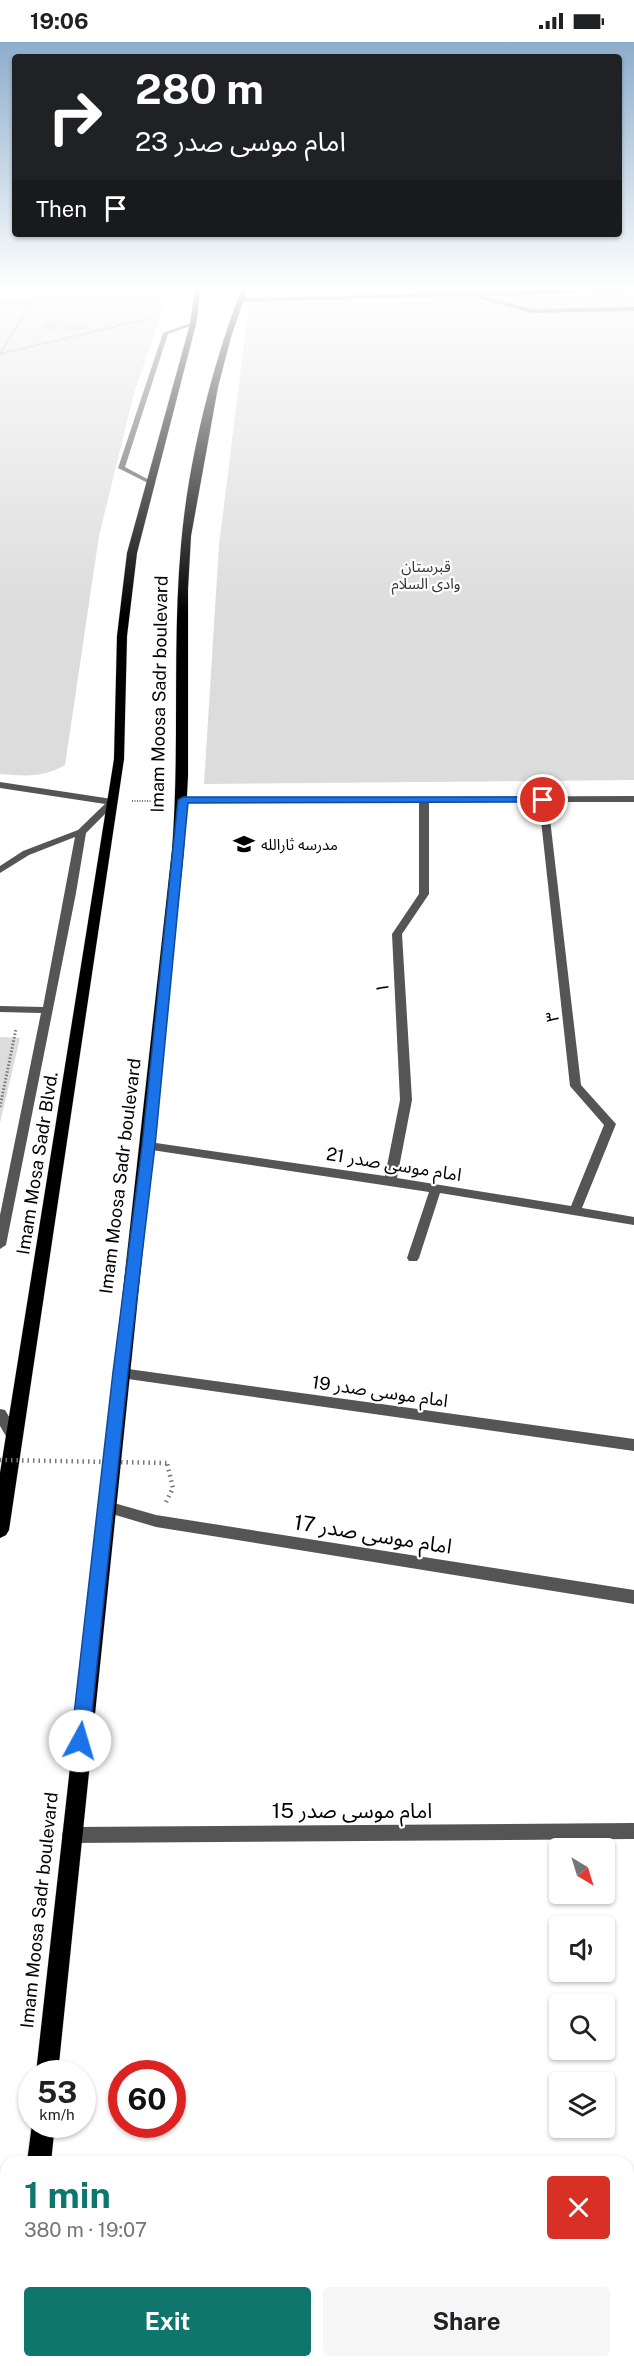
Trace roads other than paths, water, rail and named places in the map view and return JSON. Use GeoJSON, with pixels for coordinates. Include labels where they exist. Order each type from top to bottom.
{"type":"FeatureCollection","features":[{"type":"Feature","properties":{"kind":"main road","name":"Imam Moosa Sadr boulevard"},"geometry":{"type":"LineString","coordinates":[[112,802],[119,759],[123,624],[132,553],[173,396]]}},
{"type":"Feature","properties":{"kind":"main road","name":"Imam Moosa Sadr boulevard"},"geometry":{"type":"LineString","coordinates":[[48,2060],[70,1835],[121,1372],[149,1146],[183,800],[185,547],[203,433],[213,396]]}},
{"type":"Feature","properties":{"kind":"main road","name":"Imam Mosa Sadr Blvd."},"geometry":{"type":"LineString","coordinates":[[0,1530],[112,802]]}},
{"type":"Feature","properties":{"kind":"main road"},"geometry":{"type":"LineString","coordinates":[[40,2156],[42,2138]]}},
{"type":"Feature","properties":{"kind":"street"},"geometry":{"type":"LineString","coordinates":[[145,396],[121,468],[150,483]]}},
{"type":"Feature","properties":{"kind":"street"},"geometry":{"type":"LineString","coordinates":[[0,785],[112,802]]}},
{"type":"Feature","properties":{"kind":"street"},"geometry":{"type":"LineString","coordinates":[[183,800],[634,800]]}},
{"type":"Feature","properties":{"kind":"street","name":"۱"},"geometry":{"type":"LineString","coordinates":[[390,1181],[406,1100],[397,934],[424,894],[424,800]]}},
{"type":"Feature","properties":{"kind":"street","name":"۳"},"geometry":{"type":"LineString","coordinates":[[543,800],[576,1086],[610,1124],[575,1212]]}},
{"type":"Feature","properties":{"kind":"street"},"geometry":{"type":"LineString","coordinates":[[0,870],[26,853],[81,832],[112,802]]}},
{"type":"Feature","properties":{"kind":"street"},"geometry":{"type":"LineString","coordinates":[[0,1245],[81,832]]}},
{"type":"Feature","properties":{"kind":"street"},"geometry":{"type":"LineString","coordinates":[[0,1009],[46,1010]]}},
{"type":"Feature","properties":{"kind":"street","name":"امام موسی صدر 21"},"geometry":{"type":"LineString","coordinates":[[149,1146],[390,1181],[634,1221]]}},
{"type":"Feature","properties":{"kind":"street"},"geometry":{"type":"LineString","coordinates":[[413,1258],[436,1189]]}},
{"type":"Feature","properties":{"kind":"street","name":"امام موسی صدر 19"},"geometry":{"type":"LineString","coordinates":[[121,1372],[634,1445]]}},
{"type":"Feature","properties":{"kind":"street"},"geometry":{"type":"LineString","coordinates":[[0,1414],[15,1439]]}},
{"type":"Feature","properties":{"kind":"street","name":"امام موسی صدر 17"},"geometry":{"type":"LineString","coordinates":[[107,1507],[156,1521],[634,1597]]}},
{"type":"Feature","properties":{"kind":"street","name":"امام موسی صدر 15"},"geometry":{"type":"LineString","coordinates":[[70,1835],[634,1831]]}},
{"type":"Feature","properties":{"kind":"place","name":"مدرسه ثارالله"},"geometry":{"type":"Point","coordinates":[244,844]}},
{"type":"Feature","properties":{"kind":"park label","name":"قبرستان وادی السلام"},"geometry":{"type":"Point","coordinates":[426,574]}}]}
